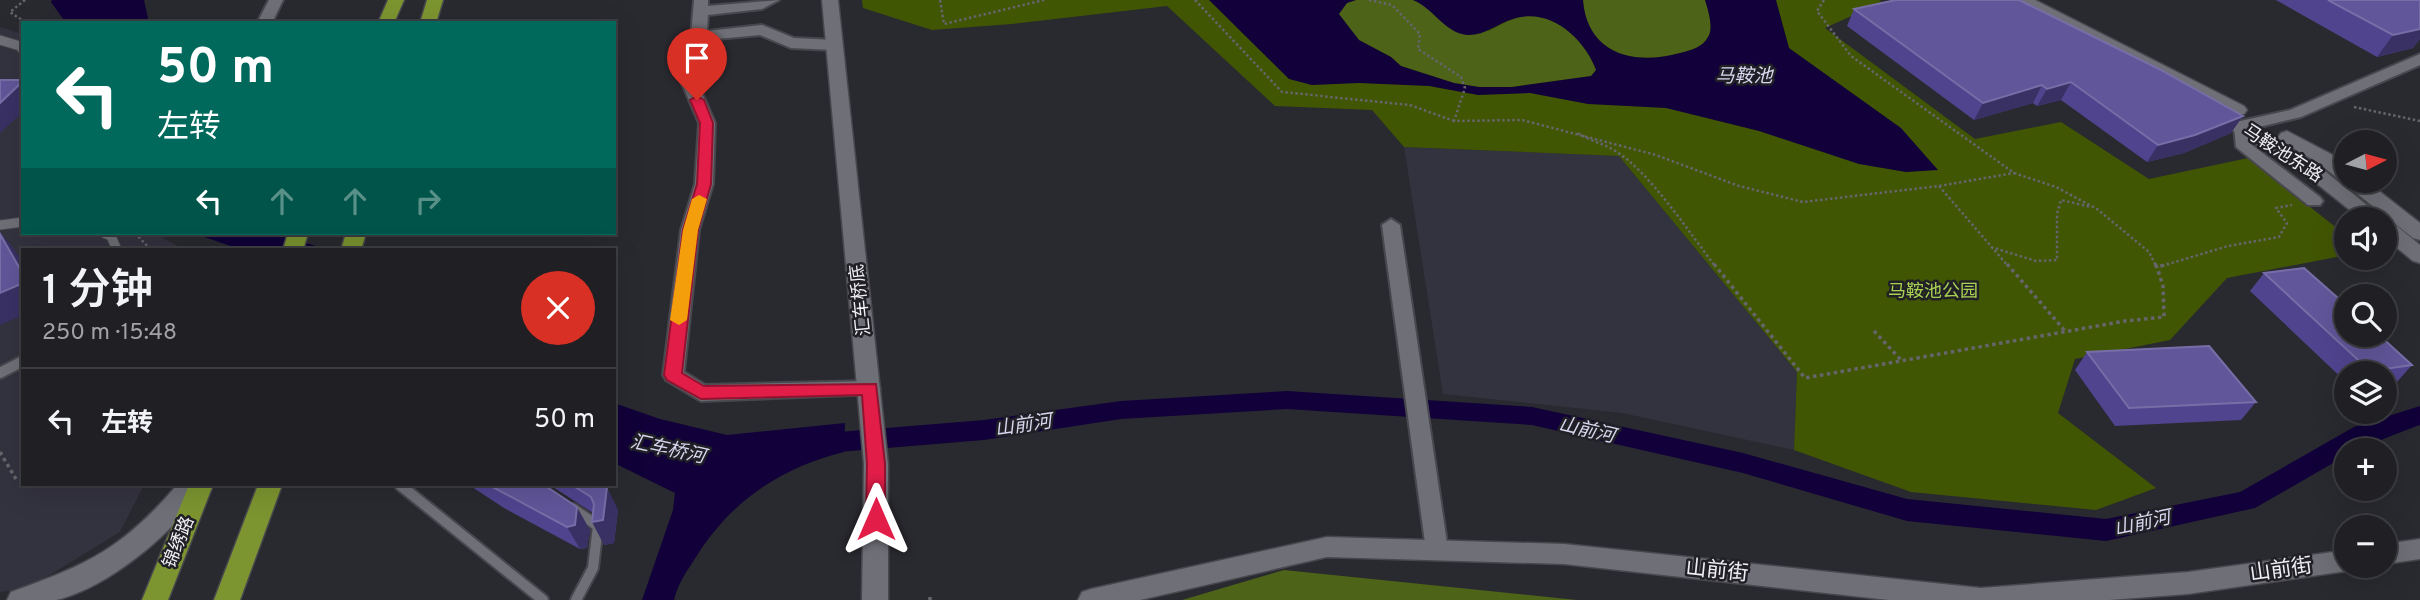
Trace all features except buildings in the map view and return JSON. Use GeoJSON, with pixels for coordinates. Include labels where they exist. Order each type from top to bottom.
{"type":"FeatureCollection","features":[{"type":"Feature","properties":{"kind":"main road"},"geometry":{"type":"LineString","coordinates":[[387,21],[396,0]]}},
{"type":"Feature","properties":{"kind":"main road"},"geometry":{"type":"LineString","coordinates":[[429,21],[435,0]]}},
{"type":"Feature","properties":{"kind":"main road","name":"汇车桥底"},"geometry":{"type":"LineString","coordinates":[[830,0],[876,464],[875,600]]}},
{"type":"Feature","properties":{"kind":"main road","name":"马鞍池东路"},"geometry":{"type":"LineString","coordinates":[[2017,3],[2334,167]]}},
{"type":"Feature","properties":{"kind":"main road","name":"马鞍池东路"},"geometry":{"type":"LineString","coordinates":[[2251,124],[2359,207]]}},
{"type":"Feature","properties":{"kind":"main road"},"geometry":{"type":"LineString","coordinates":[[2369,193],[2420,233]]}},
{"type":"Feature","properties":{"kind":"main road"},"geometry":{"type":"LineString","coordinates":[[2397,237],[2420,257]]}},
{"type":"Feature","properties":{"kind":"main road"},"geometry":{"type":"LineString","coordinates":[[20,600],[79,578],[121,553],[152,530],[190,486]]}},
{"type":"Feature","properties":{"kind":"main road","name":"锦绣路"},"geometry":{"type":"LineString","coordinates":[[155,600],[201,486]]}},
{"type":"Feature","properties":{"kind":"main road"},"geometry":{"type":"LineString","coordinates":[[227,600],[270,486]]}},
{"type":"Feature","properties":{"kind":"main road","name":"山前街"},"geometry":{"type":"LineString","coordinates":[[1091,600],[1327,547],[1564,554],[1981,599],[2188,583],[2334,562]]}},
{"type":"Feature","properties":{"kind":"main road"},"geometry":{"type":"LineString","coordinates":[[2397,552],[2420,549]]}},
{"type":"Feature","properties":{"kind":"street"},"geometry":{"type":"LineString","coordinates":[[265,21],[276,0]]}},
{"type":"Feature","properties":{"kind":"street"},"geometry":{"type":"LineString","coordinates":[[772,0],[762,5],[701,5],[699,36],[687,77],[706,123],[704,184],[690,230],[673,375],[701,393],[870,396]]}},
{"type":"Feature","properties":{"kind":"street"},"geometry":{"type":"LineString","coordinates":[[699,36],[762,30],[791,43],[834,44]]}},
{"type":"Feature","properties":{"kind":"street"},"geometry":{"type":"LineString","coordinates":[[2314,201],[2244,147],[2251,124],[2295,114],[2420,59]]}},
{"type":"Feature","properties":{"kind":"street"},"geometry":{"type":"LineString","coordinates":[[1391,225],[1437,550]]}},
{"type":"Feature","properties":{"kind":"lane"},"geometry":{"type":"LineString","coordinates":[[0,40],[21,47]]}},
{"type":"Feature","properties":{"kind":"lane"},"geometry":{"type":"LineString","coordinates":[[0,225],[21,222]]}},
{"type":"Feature","properties":{"kind":"lane"},"geometry":{"type":"LineString","coordinates":[[1,376],[21,362]]}},
{"type":"Feature","properties":{"kind":"lane"},"geometry":{"type":"LineString","coordinates":[[401,486],[543,600]]}},
{"type":"Feature","properties":{"kind":"lane"},"geometry":{"type":"LineString","coordinates":[[557,499],[598,526],[593,568],[576,600]]}},
{"type":"Feature","properties":{"kind":"path"},"geometry":{"type":"LineString","coordinates":[[23,21],[10,12],[25,0]]}},
{"type":"Feature","properties":{"kind":"path"},"geometry":{"type":"LineString","coordinates":[[940,0],[944,24],[1044,0]]}},
{"type":"Feature","properties":{"kind":"path"},"geometry":{"type":"LineString","coordinates":[[1195,0],[1282,92],[1410,105],[1454,121],[1522,120],[1578,132],[1656,155],[1739,186],[1803,202],[1939,186],[2014,173]]}},
{"type":"Feature","properties":{"kind":"path"},"geometry":{"type":"LineString","coordinates":[[1369,0],[1392,5],[1420,34],[1418,49],[1461,77],[1465,88],[1454,121]]}},
{"type":"Feature","properties":{"kind":"path"},"geometry":{"type":"LineString","coordinates":[[1578,132],[1596,144],[1616,151],[1644,176],[1805,378],[2164,317],[2162,286],[2157,267],[2149,252],[2097,209],[2056,187],[2014,173],[1851,56],[1817,11],[1824,0]]}},
{"type":"Feature","properties":{"kind":"path"},"geometry":{"type":"LineString","coordinates":[[2323,101],[2420,121]]}},
{"type":"Feature","properties":{"kind":"path"},"geometry":{"type":"LineString","coordinates":[[1939,186],[2066,332]]}},
{"type":"Feature","properties":{"kind":"path"},"geometry":{"type":"LineString","coordinates":[[1989,246],[2036,261],[2057,260],[2061,245],[2056,209],[2061,200],[2097,209]]}},
{"type":"Feature","properties":{"kind":"path"},"geometry":{"type":"LineString","coordinates":[[2157,267],[2228,246],[2279,237],[2287,223],[2276,208],[2314,201]]}},
{"type":"Feature","properties":{"kind":"path"},"geometry":{"type":"LineString","coordinates":[[137,235],[149,248]]}},
{"type":"Feature","properties":{"kind":"path"},"geometry":{"type":"LineString","coordinates":[[1874,331],[1902,361]]}},
{"type":"Feature","properties":{"kind":"path"},"geometry":{"type":"LineString","coordinates":[[0,452],[16,479]]}},
{"type":"Feature","properties":{"kind":"shaded area"},"geometry":{"type":"Polygon","coordinates":[[[0,27],[21,33],[21,235],[158,235],[181,248],[21,248],[21,486],[143,486],[120,532],[27,589],[0,592],[0,27]]]}},
{"type":"Feature","properties":{"kind":"shaded area"},"geometry":{"type":"Polygon","coordinates":[[[1404,147],[1619,156],[1797,372],[1794,450],[1622,413],[1443,394],[1404,147]]]}},
{"type":"Feature","properties":{"kind":"green space","name":"马鞍池公园"},"geometry":{"type":"Polygon","coordinates":[[[862,0],[1879,0],[1882,2],[1825,28],[1975,139],[2061,122],[2149,179],[2248,158],[2334,226],[2334,257],[2227,278],[2170,340],[2075,359],[2058,413],[2156,488],[2096,510],[1911,492],[1794,450],[1797,372],[1619,156],[1404,147],[1372,110],[1275,106],[1167,6],[1012,24],[932,30],[863,8],[862,0]]]}},
{"type":"Feature","properties":{"kind":"green space"},"geometry":{"type":"Polygon","coordinates":[[[1356,0],[1412,0],[1424,5],[1436,17],[1489,31],[1526,16],[1549,20],[1560,25],[1578,40],[1597,71],[1591,76],[1512,87],[1479,87],[1454,83],[1401,66],[1391,57],[1359,40],[1338,14],[1347,3],[1356,0]]]}},
{"type":"Feature","properties":{"kind":"green space"},"geometry":{"type":"Polygon","coordinates":[[[1583,0],[1705,0],[1710,33],[1703,44],[1688,51],[1663,57],[1630,56],[1603,44],[1593,33],[1586,18],[1583,0]]]}},
{"type":"Feature","properties":{"kind":"green space"},"geometry":{"type":"Polygon","coordinates":[[[1284,570],[1577,600],[1182,600],[1284,570]]]}},
{"type":"Feature","properties":{"kind":"water"},"geometry":{"type":"Polygon","coordinates":[[[144,0],[149,21],[65,21],[51,2],[144,0]]]}},
{"type":"Feature","properties":{"kind":"water","name":"马鞍池"},"geometry":{"type":"Polygon","coordinates":[[[1209,0],[1356,0],[1347,3],[1339,14],[1359,40],[1391,57],[1401,66],[1454,83],[1479,87],[1512,87],[1591,76],[1596,70],[1583,47],[1564,28],[1552,21],[1527,16],[1513,19],[1479,34],[1467,35],[1452,30],[1413,0],[1583,0],[1586,18],[1593,33],[1603,44],[1616,52],[1646,58],[1680,53],[1703,44],[1710,33],[1705,0],[1776,0],[1789,48],[1901,128],[1938,170],[1906,172],[1859,164],[1759,131],[1666,108],[1588,104],[1530,93],[1478,95],[1429,86],[1359,83],[1312,85],[1289,79],[1209,0]]]}},
{"type":"Feature","properties":{"kind":"water"},"geometry":{"type":"Polygon","coordinates":[[[199,235],[280,235],[322,248],[236,248],[199,235]]]}},
{"type":"Feature","properties":{"kind":"water","name":"汇车桥河"},"geometry":{"type":"Polygon","coordinates":[[[616,404],[660,419],[727,435],[845,423],[844,452],[778,477],[741,503],[710,537],[683,577],[674,600],[642,600],[673,510],[675,493],[616,464],[616,404]]]}},
{"type":"Feature","properties":{"kind":"waterway","name":"山前河"},"geometry":{"type":"LineString","coordinates":[[814,444],[984,430],[1121,410],[1287,400],[1532,416],[1743,463],[1907,510],[2106,530],[2246,501],[2363,434],[2420,415]]}},
{"type":"Feature","properties":{"kind":"slow traffic"},"geometry":{"type":"LineString","coordinates":[[679,320],[690,230],[699,199]]}},
{"type":"Feature","properties":{"kind":"route"},"geometry":{"type":"LineString","coordinates":[[697,100],[706,123],[704,184],[690,230],[673,375],[701,393],[870,389],[876,464],[876,519]]}}]}
